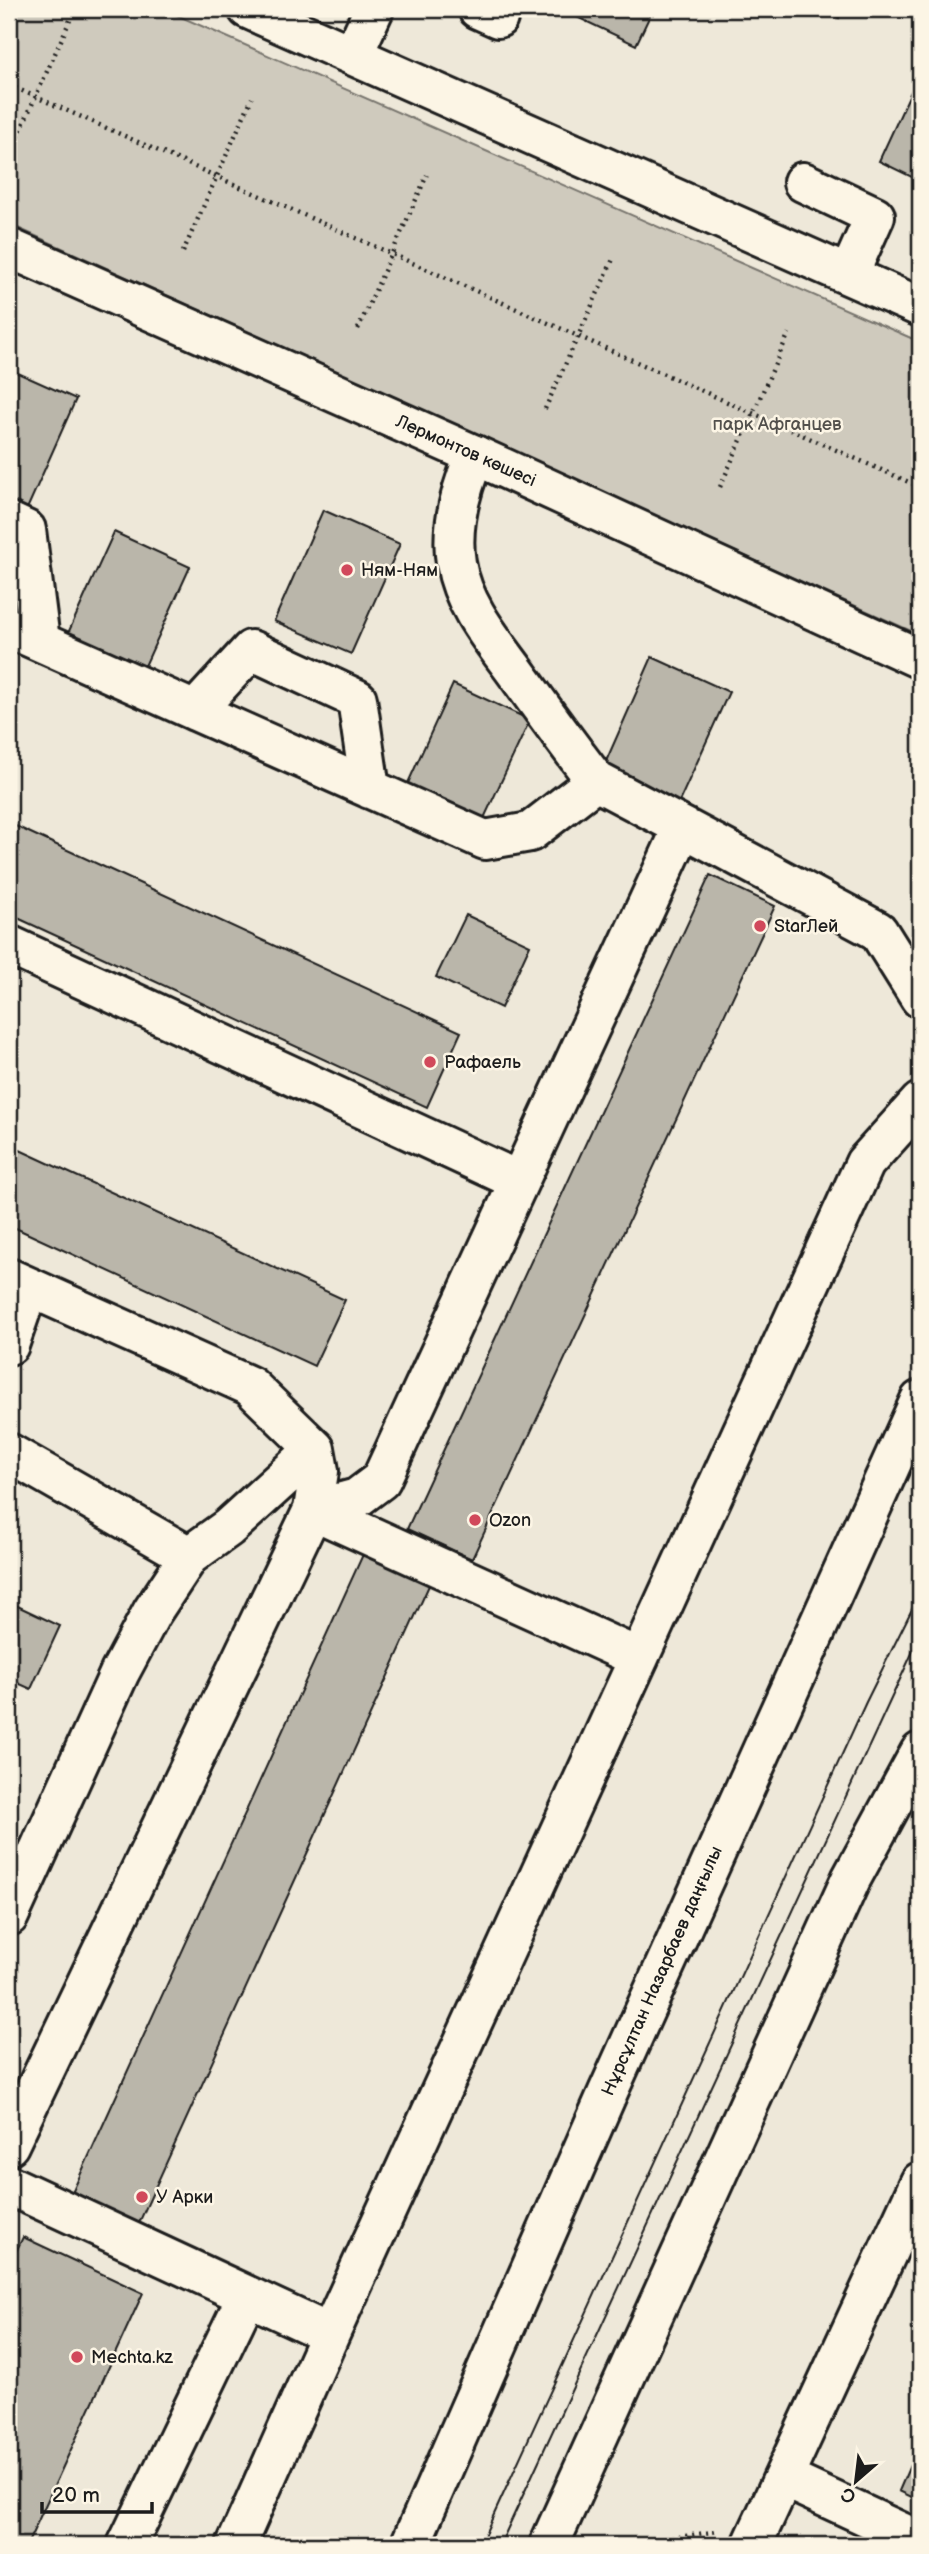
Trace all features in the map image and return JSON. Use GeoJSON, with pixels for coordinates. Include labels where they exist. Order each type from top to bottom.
{"type":"FeatureCollection","features":[{"type":"Feature","properties":{"kind":"main road"},"geometry":{"type":"LineString","coordinates":[[248,9],[920,307]]}},
{"type":"Feature","properties":{"kind":"main road"},"geometry":{"type":"LineString","coordinates":[[353,55],[374,9]]}},
{"type":"Feature","properties":{"kind":"main road"},"geometry":{"type":"LineString","coordinates":[[803,182],[875,216],[849,274]]}},
{"type":"Feature","properties":{"kind":"main road","name":"Лермонтов көшесі"},"geometry":{"type":"LineString","coordinates":[[9,248],[475,455],[920,659]]}},
{"type":"Feature","properties":{"kind":"main road"},"geometry":{"type":"LineString","coordinates":[[475,455],[462,484],[454,531],[456,564],[469,603],[547,716],[596,781],[878,931],[920,945]]}},
{"type":"Feature","properties":{"kind":"main road"},"geometry":{"type":"LineString","coordinates":[[9,522],[26,530],[24,634],[485,840],[530,832],[596,781]]}},
{"type":"Feature","properties":{"kind":"main road"},"geometry":{"type":"LineString","coordinates":[[195,711],[251,650],[357,699],[370,789]]}},
{"type":"Feature","properties":{"kind":"main road"},"geometry":{"type":"LineString","coordinates":[[313,1510],[357,1498],[381,1480],[683,827]]}},
{"type":"Feature","properties":{"kind":"main road"},"geometry":{"type":"LineString","coordinates":[[878,931],[920,998]]}},
{"type":"Feature","properties":{"kind":"main road"},"geometry":{"type":"LineString","coordinates":[[9,945],[519,1181]]}},
{"type":"Feature","properties":{"kind":"main road"},"geometry":{"type":"LineString","coordinates":[[236,2545],[865,1163],[920,1102]]}},
{"type":"Feature","properties":{"kind":"main road"},"geometry":{"type":"LineString","coordinates":[[9,1345],[19,1283],[250,1386],[314,1449],[319,1471],[313,1510],[9,2145]]}},
{"type":"Feature","properties":{"kind":"main road","name":"Нұрсұлтан Назарбаев даңғылы"},"geometry":{"type":"LineString","coordinates":[[410,2545],[608,2092],[920,1399]]}},
{"type":"Feature","properties":{"kind":"main road"},"geometry":{"type":"LineString","coordinates":[[9,1916],[120,1672],[152,1612],[189,1556],[228,1528],[314,1449]]}},
{"type":"Feature","properties":{"kind":"main road"},"geometry":{"type":"LineString","coordinates":[[9,1453],[189,1556]]}},
{"type":"Feature","properties":{"kind":"main road"},"geometry":{"type":"LineString","coordinates":[[313,1510],[639,1658]]}},
{"type":"Feature","properties":{"kind":"main road"},"geometry":{"type":"LineString","coordinates":[[549,2545],[851,1879],[920,1752]]}},
{"type":"Feature","properties":{"kind":"main road"},"geometry":{"type":"LineString","coordinates":[[757,2535],[920,2182]]}},
{"type":"Feature","properties":{"kind":"main road"},"geometry":{"type":"LineString","coordinates":[[9,2185],[330,2334]]}},
{"type":"Feature","properties":{"kind":"main road"},"geometry":{"type":"LineString","coordinates":[[127,2545],[247,2296]]}},
{"type":"Feature","properties":{"kind":"main road"},"geometry":{"type":"LineString","coordinates":[[784,2478],[920,2541]]}},
{"type":"Feature","properties":{"kind":"path"},"geometry":{"type":"LineString","coordinates":[[9,156],[71,19]]}},
{"type":"Feature","properties":{"kind":"path"},"geometry":{"type":"LineString","coordinates":[[9,85],[920,486]]}},
{"type":"Feature","properties":{"kind":"path"},"geometry":{"type":"LineString","coordinates":[[183,252],[252,98]]}},
{"type":"Feature","properties":{"kind":"path"},"geometry":{"type":"LineString","coordinates":[[358,329],[427,175]]}},
{"type":"Feature","properties":{"kind":"path"},"geometry":{"type":"LineString","coordinates":[[545,409],[614,257]]}},
{"type":"Feature","properties":{"kind":"path"},"geometry":{"type":"LineString","coordinates":[[720,487],[789,333]]}},
{"type":"Feature","properties":{"kind":"path"},"geometry":{"type":"LineString","coordinates":[[623,2545],[757,2535]]}},
{"type":"Feature","properties":{"kind":"green space","name":"парк Афганцев"},"geometry":{"type":"Polygon","coordinates":[[[9,9],[163,9],[920,342],[920,635],[9,224],[9,9]]]}},
{"type":"Feature","properties":{"kind":"building"},"geometry":{"type":"Polygon","coordinates":[[[560,9],[653,9],[636,45],[560,9]]]}},
{"type":"Feature","properties":{"kind":"building"},"geometry":{"type":"Polygon","coordinates":[[[818,9],[843,9],[839,18],[818,9]]]}},
{"type":"Feature","properties":{"kind":"building"},"geometry":{"type":"Polygon","coordinates":[[[920,72],[920,181],[879,161],[920,72]]]}},
{"type":"Feature","properties":{"kind":"building"},"geometry":{"type":"Polygon","coordinates":[[[9,369],[76,399],[27,509],[9,501],[9,369]]]}},
{"type":"Feature","properties":{"kind":"building"},"geometry":{"type":"Polygon","coordinates":[[[323,510],[400,544],[351,654],[274,621],[323,510]]]}},
{"type":"Feature","properties":{"kind":"building"},"geometry":{"type":"Polygon","coordinates":[[[114,532],[190,567],[140,677],[64,642],[114,532]]]}},
{"type":"Feature","properties":{"kind":"building"},"geometry":{"type":"Polygon","coordinates":[[[652,657],[729,692],[679,802],[603,768],[652,657]]]}},
{"type":"Feature","properties":{"kind":"building"},"geometry":{"type":"Polygon","coordinates":[[[453,684],[530,720],[479,829],[403,794],[453,684]]]}},
{"type":"Feature","properties":{"kind":"building"},"geometry":{"type":"Polygon","coordinates":[[[9,823],[461,1032],[427,1107],[9,914],[9,823]]]}},
{"type":"Feature","properties":{"kind":"building"},"geometry":{"type":"Polygon","coordinates":[[[710,875],[775,906],[472,1559],[407,1529],[710,875]]]}},
{"type":"Feature","properties":{"kind":"building"},"geometry":{"type":"Polygon","coordinates":[[[466,915],[530,945],[501,1008],[436,977],[466,915]]]}},
{"type":"Feature","properties":{"kind":"building"},"geometry":{"type":"Polygon","coordinates":[[[9,1145],[345,1300],[314,1366],[9,1225],[9,1145]]]}},
{"type":"Feature","properties":{"kind":"building"},"geometry":{"type":"Polygon","coordinates":[[[365,1550],[431,1581],[134,2234],[67,2204],[365,1550]]]}},
{"type":"Feature","properties":{"kind":"building"},"geometry":{"type":"Polygon","coordinates":[[[9,1602],[60,1626],[31,1689],[9,1679],[9,1602]]]}},
{"type":"Feature","properties":{"kind":"building"},"geometry":{"type":"Polygon","coordinates":[[[23,2237],[143,2293],[27,2545],[9,2545],[9,2266],[23,2237]]]}},
{"type":"Feature","properties":{"kind":"building"},"geometry":{"type":"Polygon","coordinates":[[[920,2442],[920,2501],[899,2491],[920,2442]]]}},
{"type":"Feature","properties":{"kind":"tram line"},"geometry":{"type":"LineString","coordinates":[[480,2545],[866,1702],[920,1593]]}},
{"type":"Feature","properties":{"kind":"tram line"},"geometry":{"type":"LineString","coordinates":[[500,2545],[920,1636]]}},
{"type":"Feature","properties":{"kind":"place","name":"Ням-Ням"},"geometry":{"type":"Point","coordinates":[347,570]}},
{"type":"Feature","properties":{"kind":"place","name":"StarЛей"},"geometry":{"type":"Point","coordinates":[760,926]}},
{"type":"Feature","properties":{"kind":"place","name":"Рафаель"},"geometry":{"type":"Point","coordinates":[430,1062]}},
{"type":"Feature","properties":{"kind":"place","name":"Ozon"},"geometry":{"type":"Point","coordinates":[475,1520]}},
{"type":"Feature","properties":{"kind":"place","name":"У Арки"},"geometry":{"type":"Point","coordinates":[142,2197]}},
{"type":"Feature","properties":{"kind":"place","name":"Mechta.kz"},"geometry":{"type":"Point","coordinates":[77,2357]}}]}
